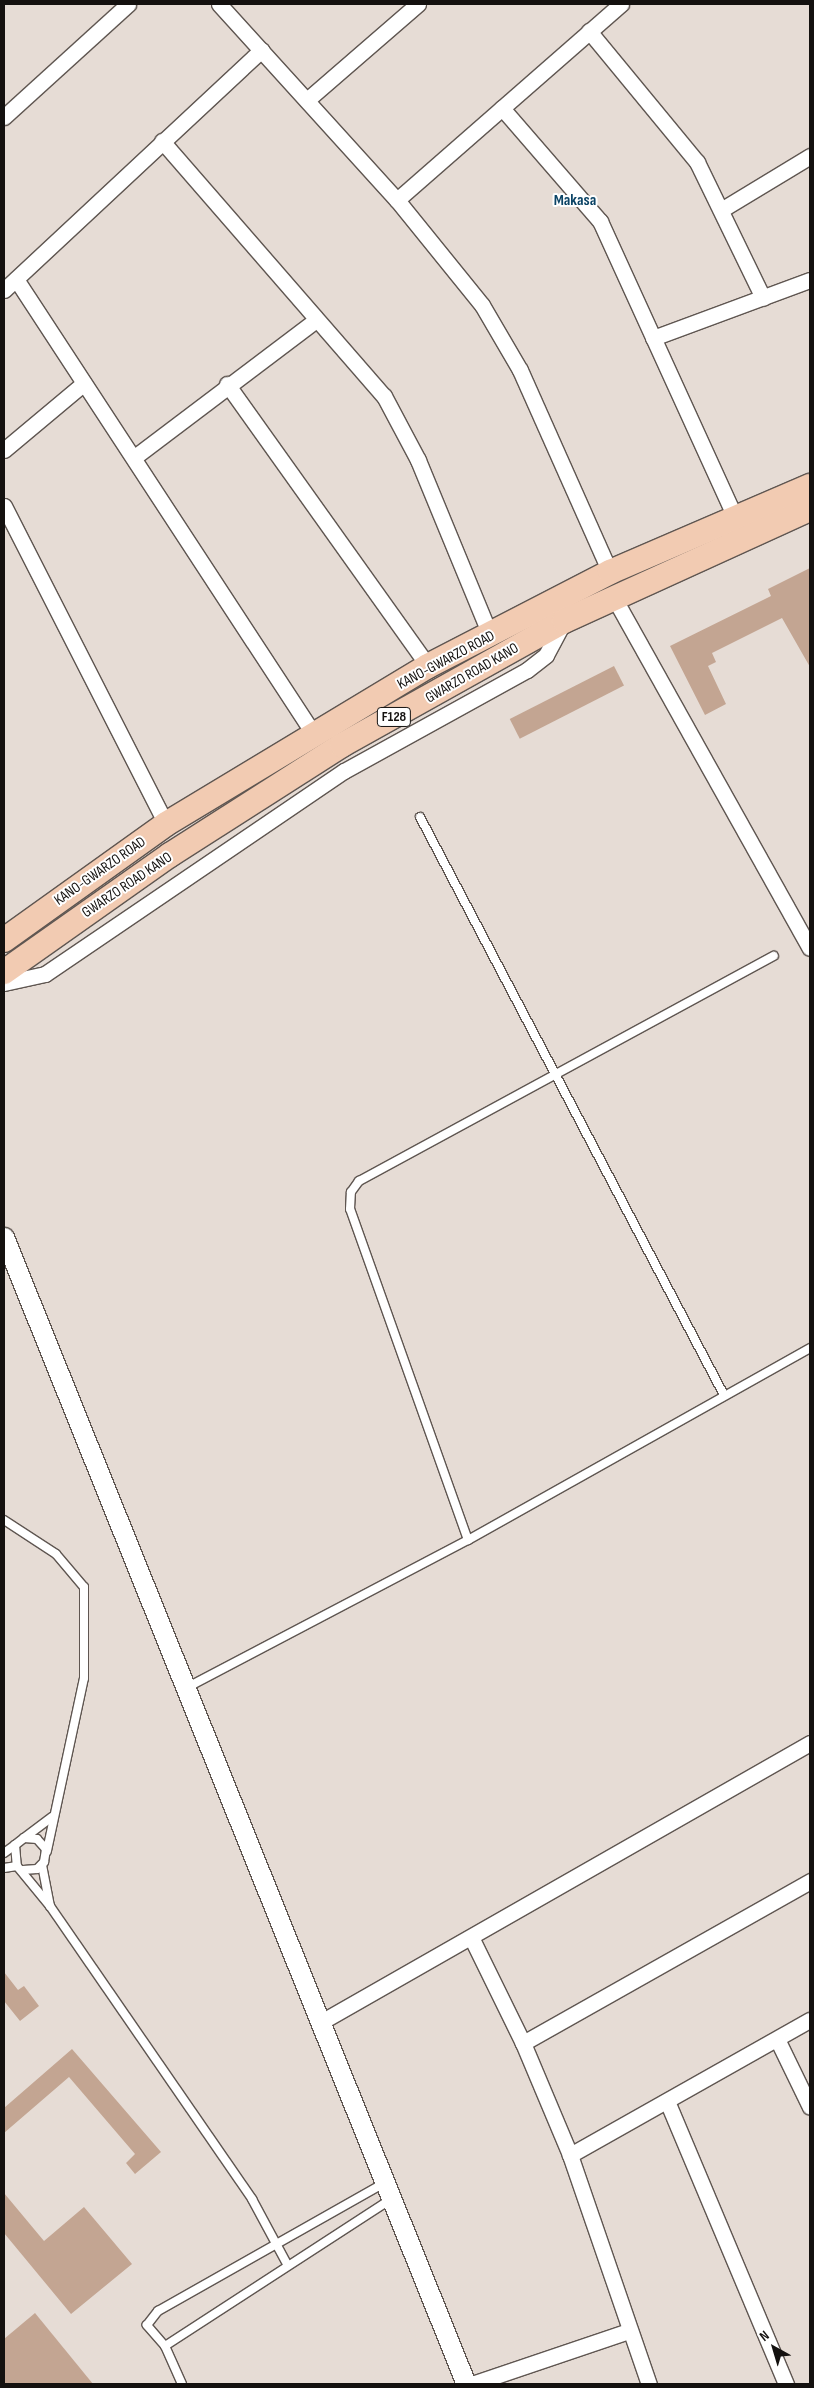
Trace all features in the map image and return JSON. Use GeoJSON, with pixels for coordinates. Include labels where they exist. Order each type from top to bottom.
{"type":"FeatureCollection","features":[{"type":"Feature","properties":{"kind":"main road","name":"KANO-GWARZO ROAD"},"geometry":{"type":"LineString","coordinates":[[4,940],[166,824],[313,733],[428,666],[610,572],[810,486]]}},
{"type":"Feature","properties":{"kind":"main road","name":"GWARZO ROAD KANO"},"geometry":{"type":"LineString","coordinates":[[4,972],[270,790],[564,621],[613,596],[810,509]]}},
{"type":"Feature","properties":{"kind":"street"},"geometry":{"type":"LineString","coordinates":[[4,117],[128,4]]}},
{"type":"Feature","properties":{"kind":"street"},"geometry":{"type":"LineString","coordinates":[[219,4],[397,200],[482,305],[520,370],[610,572]]}},
{"type":"Feature","properties":{"kind":"street"},"geometry":{"type":"LineString","coordinates":[[397,200],[620,4]]}},
{"type":"Feature","properties":{"kind":"street"},"geometry":{"type":"LineString","coordinates":[[307,100],[409,7]]}},
{"type":"Feature","properties":{"kind":"street"},"geometry":{"type":"LineString","coordinates":[[589,31],[697,162],[763,298]]}},
{"type":"Feature","properties":{"kind":"street"},"geometry":{"type":"LineString","coordinates":[[4,290],[262,50]]}},
{"type":"Feature","properties":{"kind":"street"},"geometry":{"type":"LineString","coordinates":[[502,108],[600,221],[736,519]]}},
{"type":"Feature","properties":{"kind":"street"},"geometry":{"type":"LineString","coordinates":[[162,141],[384,396],[403,427],[490,635]]}},
{"type":"Feature","properties":{"kind":"street"},"geometry":{"type":"LineString","coordinates":[[721,210],[810,156]]}},
{"type":"Feature","properties":{"kind":"street"},"geometry":{"type":"LineString","coordinates":[[16,279],[84,383],[136,456],[313,733]]}},
{"type":"Feature","properties":{"kind":"street"},"geometry":{"type":"LineString","coordinates":[[653,338],[810,280]]}},
{"type":"Feature","properties":{"kind":"street"},"geometry":{"type":"LineString","coordinates":[[136,456],[227,384],[316,320]]}},
{"type":"Feature","properties":{"kind":"street"},"geometry":{"type":"LineString","coordinates":[[4,450],[84,383]]}},
{"type":"Feature","properties":{"kind":"street"},"geometry":{"type":"LineString","coordinates":[[227,384],[428,666]]}},
{"type":"Feature","properties":{"kind":"street"},"geometry":{"type":"LineString","coordinates":[[4,506],[166,824]]}},
{"type":"Feature","properties":{"kind":"street"},"geometry":{"type":"LineString","coordinates":[[613,596],[810,948]]}},
{"type":"Feature","properties":{"kind":"street"},"geometry":{"type":"LineString","coordinates":[[4,983],[45,974],[202,864],[344,771],[527,670],[546,655],[564,621]]}},
{"type":"Feature","properties":{"kind":"street"},"geometry":{"type":"LineString","coordinates":[[4,1237],[466,2384]]}},
{"type":"Feature","properties":{"kind":"street"},"geometry":{"type":"LineString","coordinates":[[321,2022],[472,1939],[810,1743]]}},
{"type":"Feature","properties":{"kind":"street"},"geometry":{"type":"LineString","coordinates":[[523,2043],[810,1881]]}},
{"type":"Feature","properties":{"kind":"street"},"geometry":{"type":"LineString","coordinates":[[472,1939],[523,2043],[570,2155],[629,2331],[649,2384]]}},
{"type":"Feature","properties":{"kind":"street"},"geometry":{"type":"LineString","coordinates":[[570,2155],[778,2041],[810,2020]]}},
{"type":"Feature","properties":{"kind":"street"},"geometry":{"type":"LineString","coordinates":[[778,2041],[810,2107]]}},
{"type":"Feature","properties":{"kind":"street"},"geometry":{"type":"LineString","coordinates":[[667,2101],[786,2384]]}},
{"type":"Feature","properties":{"kind":"street"},"geometry":{"type":"LineString","coordinates":[[472,2384],[629,2331]]}},
{"type":"Feature","properties":{"kind":"lane"},"geometry":{"type":"LineString","coordinates":[[420,817],[554,1075],[724,1395]]}},
{"type":"Feature","properties":{"kind":"lane"},"geometry":{"type":"LineString","coordinates":[[468,1540],[350,1209],[351,1192],[359,1181],[774,956]]}},
{"type":"Feature","properties":{"kind":"lane"},"geometry":{"type":"LineString","coordinates":[[186,1688],[468,1540],[810,1348]]}},
{"type":"Feature","properties":{"kind":"lane"},"geometry":{"type":"LineString","coordinates":[[4,1520],[56,1554],[84,1587],[84,1678],[52,1816],[46,1856],[42,1865],[50,1906]]}},
{"type":"Feature","properties":{"kind":"lane"},"geometry":{"type":"LineString","coordinates":[[4,1853],[52,1816]]}},
{"type":"Feature","properties":{"kind":"lane"},"geometry":{"type":"LineString","coordinates":[[24,1838],[37,1839],[46,1856]]}},
{"type":"Feature","properties":{"kind":"lane"},"geometry":{"type":"LineString","coordinates":[[15,1845],[20,1868],[34,1891],[50,1906],[252,2199],[278,2244],[287,2264]]}},
{"type":"Feature","properties":{"kind":"lane"},"geometry":{"type":"LineString","coordinates":[[4,1868],[42,1865]]}},
{"type":"Feature","properties":{"kind":"lane"},"geometry":{"type":"LineString","coordinates":[[182,2384],[165,2346],[147,2325],[158,2311],[278,2244],[389,2190]]}},
{"type":"Feature","properties":{"kind":"lane"},"geometry":{"type":"LineString","coordinates":[[165,2346],[287,2264],[389,2190]]}},
{"type":"Feature","properties":{"kind":"building"},"geometry":{"type":"Polygon","coordinates":[[[810,568],[810,667],[782,618],[712,653],[716,662],[708,666],[726,704],[705,715],[670,646],[771,596],[768,589],[810,568]]]}},
{"type":"Feature","properties":{"kind":"building"},"geometry":{"type":"Polygon","coordinates":[[[614,666],[624,686],[520,739],[510,719],[614,666]]]}},
{"type":"Feature","properties":{"kind":"building"},"geometry":{"type":"Polygon","coordinates":[[[4,1972],[18,1990],[24,1986],[39,2006],[20,2021],[4,2001],[4,1972]]]}},
{"type":"Feature","properties":{"kind":"building"},"geometry":{"type":"Polygon","coordinates":[[[72,2049],[161,2152],[135,2174],[126,2163],[135,2154],[69,2077],[4,2133],[4,2108],[72,2049]]]}},
{"type":"Feature","properties":{"kind":"building"},"geometry":{"type":"Polygon","coordinates":[[[4,2193],[44,2241],[84,2207],[132,2264],[71,2314],[4,2233],[4,2193]]]}},
{"type":"Feature","properties":{"kind":"building"},"geometry":{"type":"Polygon","coordinates":[[[35,2313],[93,2384],[4,2384],[4,2339],[35,2313]]]}},
{"type":"Feature","properties":{"kind":"district","name":"Makasa"},"geometry":{"type":"Point","coordinates":[575,201]}}]}
